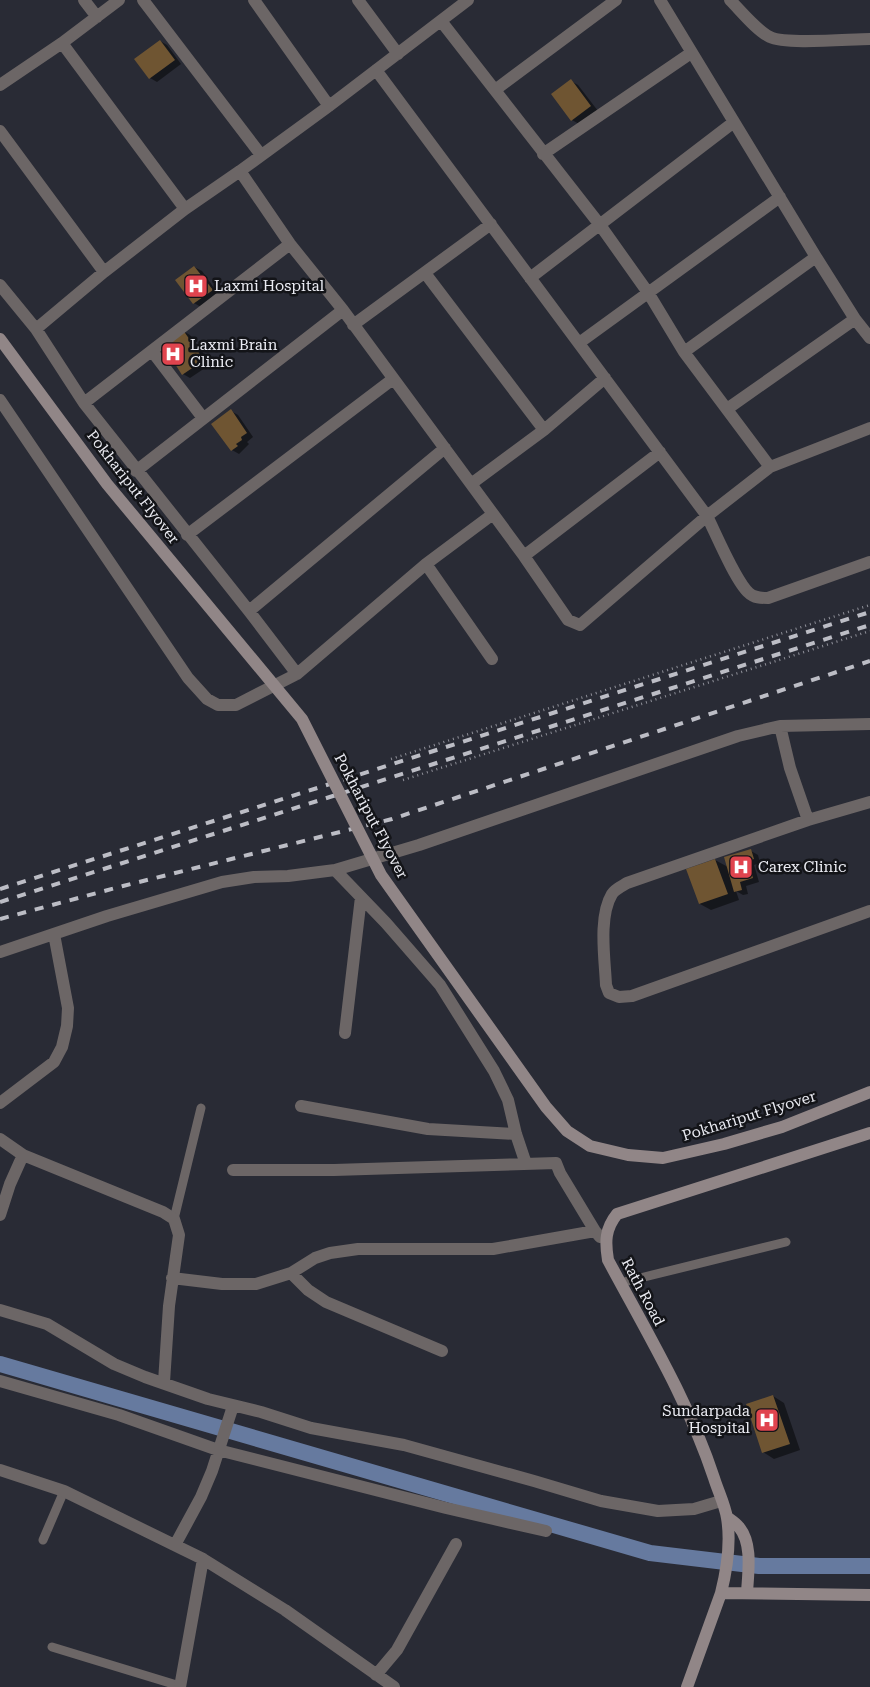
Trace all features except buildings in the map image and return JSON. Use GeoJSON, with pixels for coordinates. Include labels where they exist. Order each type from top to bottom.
{"type":"FeatureCollection","features":[{"type":"Feature","properties":{"kind":"main road","name":"Pokhariput Flyover"},"geometry":{"type":"LineString","coordinates":[[0,339],[107,484],[302,720],[381,875],[546,1108],[567,1131],[590,1146],[628,1155],[663,1158],[724,1144],[782,1127],[870,1092]]}},
{"type":"Feature","properties":{"kind":"main road","name":"Rath Road"},"geometry":{"type":"LineString","coordinates":[[688,1687],[725,1577],[728,1542],[727,1517],[708,1461],[688,1412],[608,1260],[606,1243],[609,1223],[616,1214],[870,1133]]}},
{"type":"Feature","properties":{"kind":"main road"},"geometry":{"type":"LineString","coordinates":[[727,1517],[739,1527],[745,1537],[748,1553],[747,1594]]}},
{"type":"Feature","properties":{"kind":"main road"},"geometry":{"type":"LineString","coordinates":[[721,1593],[870,1595]]}},
{"type":"Feature","properties":{"kind":"street"},"geometry":{"type":"LineString","coordinates":[[84,0],[97,17]]}},
{"type":"Feature","properties":{"kind":"street"},"geometry":{"type":"LineString","coordinates":[[0,85],[62,43],[119,0]]}},
{"type":"Feature","properties":{"kind":"street"},"geometry":{"type":"LineString","coordinates":[[143,0],[261,155]]}},
{"type":"Feature","properties":{"kind":"street"},"geometry":{"type":"LineString","coordinates":[[254,0],[329,106]]}},
{"type":"Feature","properties":{"kind":"street"},"geometry":{"type":"LineString","coordinates":[[358,0],[398,54]]}},
{"type":"Feature","properties":{"kind":"street"},"geometry":{"type":"LineString","coordinates":[[495,90],[616,0]]}},
{"type":"Feature","properties":{"kind":"street"},"geometry":{"type":"LineString","coordinates":[[660,0],[816,257],[855,319],[870,338]]}},
{"type":"Feature","properties":{"kind":"street"},"geometry":{"type":"LineString","coordinates":[[730,0],[770,37],[798,41],[870,39]]}},
{"type":"Feature","properties":{"kind":"street"},"geometry":{"type":"LineString","coordinates":[[36,329],[104,272],[185,209],[240,172],[329,106],[465,1]]}},
{"type":"Feature","properties":{"kind":"street"},"geometry":{"type":"LineString","coordinates":[[441,21],[600,225],[649,294],[684,352],[770,467]]}},
{"type":"Feature","properties":{"kind":"street"},"geometry":{"type":"LineString","coordinates":[[62,43],[185,209]]}},
{"type":"Feature","properties":{"kind":"street"},"geometry":{"type":"LineString","coordinates":[[543,154],[691,53]]}},
{"type":"Feature","properties":{"kind":"street"},"geometry":{"type":"LineString","coordinates":[[376,70],[708,516],[744,588],[750,594],[758,598],[768,598],[870,562]]}},
{"type":"Feature","properties":{"kind":"street"},"geometry":{"type":"LineString","coordinates":[[530,278],[734,122]]}},
{"type":"Feature","properties":{"kind":"street"},"geometry":{"type":"LineString","coordinates":[[0,131],[104,272]]}},
{"type":"Feature","properties":{"kind":"street"},"geometry":{"type":"LineString","coordinates":[[240,172],[290,244],[343,310],[445,448],[568,620],[580,625],[708,516],[770,467],[870,428]]}},
{"type":"Feature","properties":{"kind":"street"},"geometry":{"type":"LineString","coordinates":[[580,343],[780,196]]}},
{"type":"Feature","properties":{"kind":"street"},"geometry":{"type":"LineString","coordinates":[[353,325],[491,224]]}},
{"type":"Feature","properties":{"kind":"street"},"geometry":{"type":"LineString","coordinates":[[84,403],[290,244]]}},
{"type":"Feature","properties":{"kind":"street"},"geometry":{"type":"LineString","coordinates":[[684,352],[816,257]]}},
{"type":"Feature","properties":{"kind":"street"},"geometry":{"type":"LineString","coordinates":[[425,273],[544,430]]}},
{"type":"Feature","properties":{"kind":"street"},"geometry":{"type":"LineString","coordinates":[[0,285],[36,329],[84,403],[297,674]]}},
{"type":"Feature","properties":{"kind":"street"},"geometry":{"type":"LineString","coordinates":[[136,471],[343,310]]}},
{"type":"Feature","properties":{"kind":"street"},"geometry":{"type":"LineString","coordinates":[[727,409],[855,319]]}},
{"type":"Feature","properties":{"kind":"street"},"geometry":{"type":"LineString","coordinates":[[152,350],[203,418]]}},
{"type":"Feature","properties":{"kind":"street"},"geometry":{"type":"LineString","coordinates":[[471,484],[544,430],[605,378]]}},
{"type":"Feature","properties":{"kind":"street"},"geometry":{"type":"LineString","coordinates":[[187,535],[393,379]]}},
{"type":"Feature","properties":{"kind":"street"},"geometry":{"type":"LineString","coordinates":[[0,400],[188,678],[207,699],[218,705],[236,704],[297,674],[426,564],[493,514]]}},
{"type":"Feature","properties":{"kind":"street"},"geometry":{"type":"LineString","coordinates":[[249,611],[445,448]]}},
{"type":"Feature","properties":{"kind":"street"},"geometry":{"type":"LineString","coordinates":[[524,556],[660,452]]}},
{"type":"Feature","properties":{"kind":"street"},"geometry":{"type":"LineString","coordinates":[[426,564],[492,659]]}},
{"type":"Feature","properties":{"kind":"street"},"geometry":{"type":"LineString","coordinates":[[0,952],[222,882],[254,877],[288,876],[335,870],[419,845],[738,736],[780,726],[870,724]]}},
{"type":"Feature","properties":{"kind":"street"},"geometry":{"type":"LineString","coordinates":[[780,726],[790,768],[808,820]]}},
{"type":"Feature","properties":{"kind":"street"},"geometry":{"type":"LineString","coordinates":[[870,802],[808,820],[627,883],[612,893],[606,906],[604,925],[606,985],[609,993],[619,998],[632,996],[870,911]]}},
{"type":"Feature","properties":{"kind":"street"},"geometry":{"type":"LineString","coordinates":[[335,870],[440,985],[494,1071],[508,1100],[516,1134],[526,1164]]}},
{"type":"Feature","properties":{"kind":"street"},"geometry":{"type":"LineString","coordinates":[[344,1033],[361,897]]}},
{"type":"Feature","properties":{"kind":"street"},"geometry":{"type":"LineString","coordinates":[[0,1103],[54,1062],[62,1047],[67,1026],[68,1008],[54,934]]}},
{"type":"Feature","properties":{"kind":"street"},"geometry":{"type":"LineString","coordinates":[[301,1106],[428,1129],[516,1134]]}},
{"type":"Feature","properties":{"kind":"street"},"geometry":{"type":"LineString","coordinates":[[0,1139],[23,1154],[163,1212],[174,1220],[179,1235],[172,1278],[164,1382]]}},
{"type":"Feature","properties":{"kind":"street"},"geometry":{"type":"LineString","coordinates":[[0,1214],[23,1154]]}},
{"type":"Feature","properties":{"kind":"street"},"geometry":{"type":"LineString","coordinates":[[233,1170],[334,1170],[556,1163],[595,1231],[606,1243]]}},
{"type":"Feature","properties":{"kind":"street"},"geometry":{"type":"LineString","coordinates":[[172,1278],[222,1284],[256,1284],[291,1273],[315,1258],[330,1253],[358,1249],[493,1249],[595,1231]]}},
{"type":"Feature","properties":{"kind":"street"},"geometry":{"type":"LineString","coordinates":[[291,1273],[308,1290],[326,1302],[442,1351]]}},
{"type":"Feature","properties":{"kind":"street"},"geometry":{"type":"LineString","coordinates":[[0,1310],[47,1324],[114,1364],[145,1377],[233,1407],[261,1412],[311,1428],[404,1445],[601,1501],[658,1511],[694,1509],[721,1500]]}},
{"type":"Feature","properties":{"kind":"street"},"geometry":{"type":"LineString","coordinates":[[0,1382],[119,1415],[219,1449],[446,1508],[546,1531]]}},
{"type":"Feature","properties":{"kind":"street"},"geometry":{"type":"LineString","coordinates":[[175,1545],[201,1497],[212,1471],[233,1407]]}},
{"type":"Feature","properties":{"kind":"street"},"geometry":{"type":"LineString","coordinates":[[0,1470],[64,1491],[203,1559],[285,1610],[394,1687]]}},
{"type":"Feature","properties":{"kind":"street"},"geometry":{"type":"LineString","coordinates":[[376,1674],[397,1650],[456,1544]]}},
{"type":"Feature","properties":{"kind":"street"},"geometry":{"type":"LineString","coordinates":[[180,1687],[203,1559]]}},
{"type":"Feature","properties":{"kind":"lane"},"geometry":{"type":"LineString","coordinates":[[174,1220],[201,1108]]}},
{"type":"Feature","properties":{"kind":"lane"},"geometry":{"type":"LineString","coordinates":[[620,1283],[786,1242]]}},
{"type":"Feature","properties":{"kind":"lane"},"geometry":{"type":"LineString","coordinates":[[43,1540],[64,1491]]}},
{"type":"Feature","properties":{"kind":"lane"},"geometry":{"type":"LineString","coordinates":[[52,1647],[180,1687]]}},
{"type":"Feature","properties":{"kind":"path"},"geometry":{"type":"LineString","coordinates":[[392,759],[870,606]]}},
{"type":"Feature","properties":{"kind":"path"},"geometry":{"type":"LineString","coordinates":[[403,780],[870,631]]}},
{"type":"Feature","properties":{"kind":"waterway"},"geometry":{"type":"LineString","coordinates":[[0,1364],[650,1553],[759,1566],[870,1566]]}},
{"type":"Feature","properties":{"kind":"railway"},"geometry":{"type":"LineString","coordinates":[[0,889],[870,612]]}},
{"type":"Feature","properties":{"kind":"railway"},"geometry":{"type":"LineString","coordinates":[[0,902],[870,625]]}},
{"type":"Feature","properties":{"kind":"railway"},"geometry":{"type":"LineString","coordinates":[[0,919],[123,886],[392,819],[870,661]]}},
{"type":"Feature","properties":{"kind":"place","name":"Laxmi Hospital"},"geometry":{"type":"Point","coordinates":[196,286]}},
{"type":"Feature","properties":{"kind":"place","name":"Laxmi Brain Clinic"},"geometry":{"type":"Point","coordinates":[173,354]}},
{"type":"Feature","properties":{"kind":"place","name":"Carex Clinic"},"geometry":{"type":"Point","coordinates":[741,867]}},
{"type":"Feature","properties":{"kind":"place","name":"Sundarpada Hospital"},"geometry":{"type":"Point","coordinates":[767,1420]}}]}
